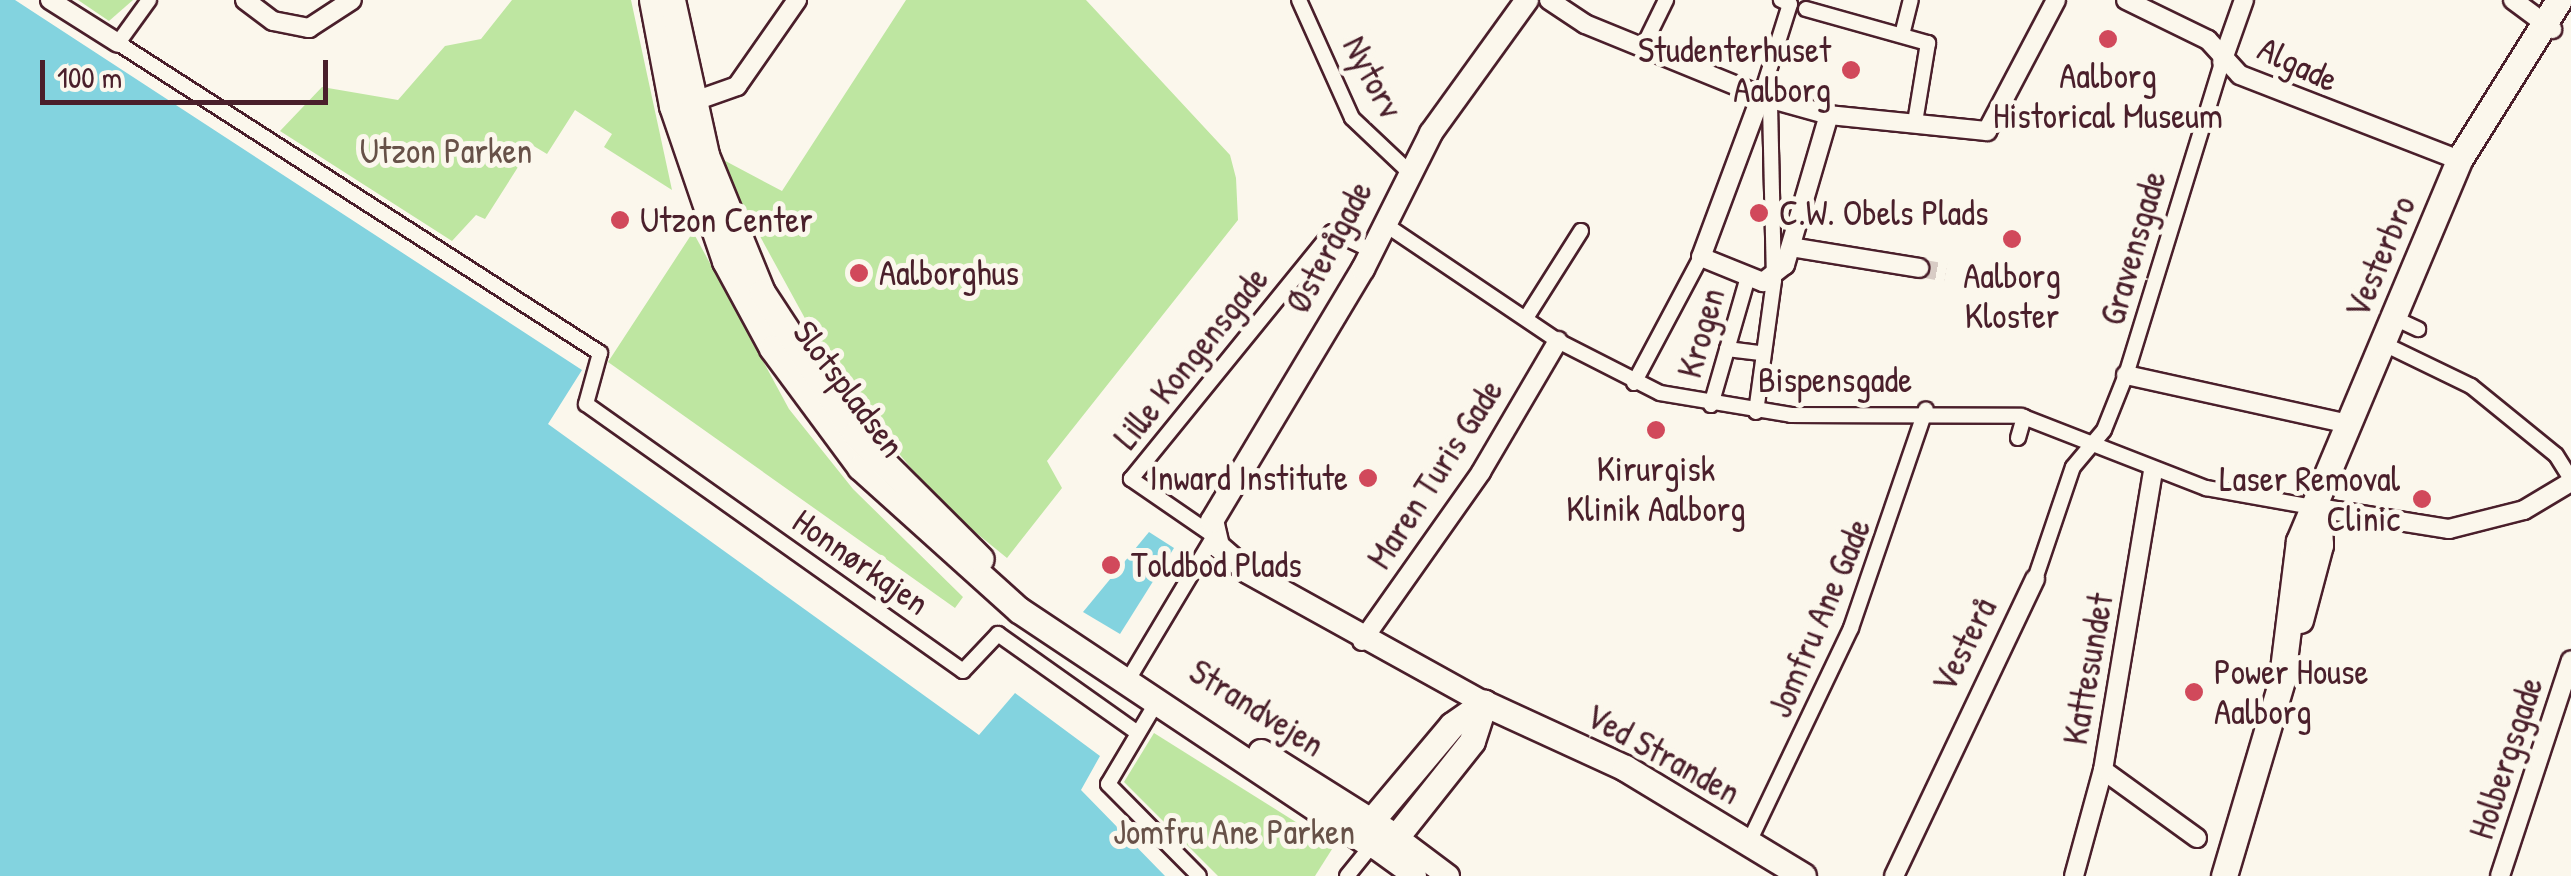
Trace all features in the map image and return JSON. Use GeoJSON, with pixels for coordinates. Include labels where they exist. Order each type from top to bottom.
{"type":"FeatureCollection","features":[{"type":"Feature","properties":{"kind":"main road"},"geometry":{"type":"LineString","coordinates":[[652,0],[697,158]]}},
{"type":"Feature","properties":{"kind":"main road"},"geometry":{"type":"LineString","coordinates":[[672,0],[692,102],[697,158]]}},
{"type":"Feature","properties":{"kind":"main road","name":"Vesterbro"},"geometry":{"type":"LineString","coordinates":[[2224,876],[2314,575],[2318,508],[2348,424],[2459,160],[2482,119],[2547,25],[2559,0]]}},
{"type":"Feature","properties":{"kind":"main road","name":"Vesterbro"},"geometry":{"type":"LineString","coordinates":[[2547,25],[2571,0]]}},
{"type":"Feature","properties":{"kind":"main road","name":"Slotspladsen"},"geometry":{"type":"LineString","coordinates":[[697,158],[762,292],[832,404],[920,504],[1025,604]]}},
{"type":"Feature","properties":{"kind":"main road","name":"Strandvejen"},"geometry":{"type":"LineString","coordinates":[[1025,604],[1129,678],[1380,834]]}},
{"type":"Feature","properties":{"kind":"main road","name":"Strandvejen"},"geometry":{"type":"LineString","coordinates":[[1129,678],[1154,705],[1380,834]]}},
{"type":"Feature","properties":{"kind":"main road"},"geometry":{"type":"LineString","coordinates":[[1380,834],[1452,725],[1484,704]]}},
{"type":"Feature","properties":{"kind":"main road","name":"Ved Stranden"},"geometry":{"type":"LineString","coordinates":[[1484,704],[1625,768],[1803,876]]}},
{"type":"Feature","properties":{"kind":"street"},"geometry":{"type":"LineString","coordinates":[[50,0],[118,43],[148,0]]}},
{"type":"Feature","properties":{"kind":"street"},"geometry":{"type":"LineString","coordinates":[[245,0],[273,21],[309,28],[352,0]]}},
{"type":"Feature","properties":{"kind":"street"},"geometry":{"type":"LineString","coordinates":[[692,102],[737,86],[797,0]]}},
{"type":"Feature","properties":{"kind":"street","name":"Nytorv"},"geometry":{"type":"LineString","coordinates":[[1299,0],[1352,118],[1408,171]]}},
{"type":"Feature","properties":{"kind":"street","name":"Østerågade"},"geometry":{"type":"LineString","coordinates":[[1214,536],[1214,509],[1374,251],[1408,171],[1527,0]]}},
{"type":"Feature","properties":{"kind":"street"},"geometry":{"type":"LineString","coordinates":[[1550,0],[1642,49],[1766,97],[1830,115],[1996,125],[2056,0]]}},
{"type":"Feature","properties":{"kind":"street"},"geometry":{"type":"LineString","coordinates":[[1642,49],[1666,0]]}},
{"type":"Feature","properties":{"kind":"street"},"geometry":{"type":"LineString","coordinates":[[1815,0],[1806,8],[1928,43],[1915,122]]}},
{"type":"Feature","properties":{"kind":"street"},"geometry":{"type":"LineString","coordinates":[[1902,35],[1912,0]]}},
{"type":"Feature","properties":{"kind":"street","name":"Algade"},"geometry":{"type":"LineString","coordinates":[[2126,0],[2208,40],[2222,62],[2329,116],[2459,160]]}},
{"type":"Feature","properties":{"kind":"street"},"geometry":{"type":"LineString","coordinates":[[2222,62],[2244,0]]}},
{"type":"Feature","properties":{"kind":"street"},"geometry":{"type":"LineString","coordinates":[[2514,0],[2547,25]]}},
{"type":"Feature","properties":{"kind":"street"},"geometry":{"type":"LineString","coordinates":[[1634,384],[1701,257],[1766,97],[1790,3]]}},
{"type":"Feature","properties":{"kind":"street","name":"Honnørkajen"},"geometry":{"type":"LineString","coordinates":[[118,43],[600,353],[586,404],[963,671],[998,634],[1138,732]]}},
{"type":"Feature","properties":{"kind":"street","name":"Gravensgade"},"geometry":{"type":"LineString","coordinates":[[2092,447],[2126,376],[2222,62]]}},
{"type":"Feature","properties":{"kind":"street"},"geometry":{"type":"LineString","coordinates":[[1756,412],[1761,353],[1774,280],[1766,97]]}},
{"type":"Feature","properties":{"kind":"street"},"geometry":{"type":"LineString","coordinates":[[1774,280],[1791,246],[1830,115]]}},
{"type":"Feature","properties":{"kind":"street","name":"Bispensgade"},"geometry":{"type":"LineString","coordinates":[[1386,225],[1558,340],[1634,384],[1711,405],[1756,412],[1926,410],[2024,417],[2153,471],[2318,508]]}},
{"type":"Feature","properties":{"kind":"street"},"geometry":{"type":"LineString","coordinates":[[1526,318],[1581,230]]}},
{"type":"Feature","properties":{"kind":"street","name":"Lille Kongensgade"},"geometry":{"type":"LineString","coordinates":[[1214,536],[1131,479],[1332,232],[1374,251]]}},
{"type":"Feature","properties":{"kind":"street"},"geometry":{"type":"LineString","coordinates":[[1791,246],[1920,268]]}},
{"type":"Feature","properties":{"kind":"street"},"geometry":{"type":"LineString","coordinates":[[1701,257],[1748,276],[1774,280]]}},
{"type":"Feature","properties":{"kind":"street","name":"Krogen"},"geometry":{"type":"LineString","coordinates":[[1711,405],[1748,276]]}},
{"type":"Feature","properties":{"kind":"street"},"geometry":{"type":"LineString","coordinates":[[2392,318],[2418,329]]}},
{"type":"Feature","properties":{"kind":"street","name":"Maren Turis Gade"},"geometry":{"type":"LineString","coordinates":[[1362,642],[1482,472],[1558,340]]}},
{"type":"Feature","properties":{"kind":"street"},"geometry":{"type":"LineString","coordinates":[[2318,508],[2449,529],[2524,510],[2571,480],[2556,455],[2471,386],[2382,343]]}},
{"type":"Feature","properties":{"kind":"street"},"geometry":{"type":"LineString","coordinates":[[1727,349],[1761,353]]}},
{"type":"Feature","properties":{"kind":"street"},"geometry":{"type":"LineString","coordinates":[[2126,376],[2348,424]]}},
{"type":"Feature","properties":{"kind":"street","name":"Jomfru Ane Gade"},"geometry":{"type":"LineString","coordinates":[[1749,842],[1851,628],[1926,410]]}},
{"type":"Feature","properties":{"kind":"street"},"geometry":{"type":"LineString","coordinates":[[2018,438],[2024,417]]}},
{"type":"Feature","properties":{"kind":"street","name":"Vesterå"},"geometry":{"type":"LineString","coordinates":[[1894,876],[2035,579],[2073,467],[2092,447]]}},
{"type":"Feature","properties":{"kind":"street","name":"Kattesundet"},"geometry":{"type":"LineString","coordinates":[[2074,876],[2103,770],[2153,471]]}},
{"type":"Feature","properties":{"kind":"street"},"geometry":{"type":"LineString","coordinates":[[1129,678],[1214,536]]}},
{"type":"Feature","properties":{"kind":"street","name":"Ved Stranden"},"geometry":{"type":"LineString","coordinates":[[1214,536],[1248,572],[1362,642],[1484,704]]}},
{"type":"Feature","properties":{"kind":"street","name":"Holbergsgade"},"geometry":{"type":"LineString","coordinates":[[2500,876],[2571,660]]}},
{"type":"Feature","properties":{"kind":"street"},"geometry":{"type":"LineString","coordinates":[[1154,705],[1108,784],[1199,876]]}},
{"type":"Feature","properties":{"kind":"street"},"geometry":{"type":"LineString","coordinates":[[2103,770],[2197,838]]}},
{"type":"Feature","properties":{"kind":"street"},"geometry":{"type":"LineString","coordinates":[[1348,876],[1380,834]]}},
{"type":"Feature","properties":{"kind":"street","name":"Strandvejen"},"geometry":{"type":"LineString","coordinates":[[1380,834],[1415,876]]}},
{"type":"Feature","properties":{"kind":"street","name":"Strandvejen"},"geometry":{"type":"LineString","coordinates":[[1380,834],[1448,876]]}},
{"type":"Feature","properties":{"kind":"green space"},"geometry":{"type":"Polygon","coordinates":[[[78,0],[133,0],[109,21],[78,0]]]}},
{"type":"Feature","properties":{"kind":"green space","name":"Utzon Parken"},"geometry":{"type":"Polygon","coordinates":[[[512,0],[631,0],[672,190],[604,147],[612,134],[575,110],[547,154],[532,145],[485,219],[476,215],[452,241],[280,131],[322,87],[398,100],[445,46],[481,39],[512,0]]]}},
{"type":"Feature","properties":{"kind":"green space"},"geometry":{"type":"Polygon","coordinates":[[[906,0],[1086,0],[1230,155],[1236,178],[1238,220],[1047,461],[1062,488],[1007,558],[943,506],[842,386],[716,156],[782,191],[906,0]]]}},
{"type":"Feature","properties":{"kind":"green space"},"geometry":{"type":"Polygon","coordinates":[[[693,232],[789,409],[853,489],[963,597],[955,608],[608,362],[693,232]]]}},
{"type":"Feature","properties":{"kind":"green space","name":"Jomfru Ane Parken"},"geometry":{"type":"Polygon","coordinates":[[[1154,733],[1334,846],[1315,876],[1218,876],[1124,782],[1154,733]]]}},
{"type":"Feature","properties":{"kind":"water"},"geometry":{"type":"Polygon","coordinates":[[[0,0],[15,0],[582,370],[548,424],[979,735],[1015,693],[1100,756],[1081,790],[1165,876],[0,876],[0,0]]]}},
{"type":"Feature","properties":{"kind":"water"},"geometry":{"type":"Polygon","coordinates":[[[1149,532],[1174,548],[1120,634],[1083,612],[1149,532]]]}},
{"type":"Feature","properties":{"kind":"tunnel"},"geometry":{"type":"LineString","coordinates":[[1919,268],[1946,273]]}},
{"type":"Feature","properties":{"kind":"place","name":"Aalborg Historical Museum"},"geometry":{"type":"Point","coordinates":[2108,39]}},
{"type":"Feature","properties":{"kind":"place","name":"Studenterhuset Aalborg"},"geometry":{"type":"Point","coordinates":[1851,70]}},
{"type":"Feature","properties":{"kind":"place","name":"C.W. Obels Plads"},"geometry":{"type":"Point","coordinates":[1759,213]}},
{"type":"Feature","properties":{"kind":"place","name":"Utzon Center"},"geometry":{"type":"Point","coordinates":[620,220]}},
{"type":"Feature","properties":{"kind":"place","name":"Aalborg Kloster"},"geometry":{"type":"Point","coordinates":[2012,239]}},
{"type":"Feature","properties":{"kind":"place","name":"Aalborghus"},"geometry":{"type":"Point","coordinates":[859,273]}},
{"type":"Feature","properties":{"kind":"place","name":"Kirurgisk Klinik Aalborg"},"geometry":{"type":"Point","coordinates":[1656,430]}},
{"type":"Feature","properties":{"kind":"place","name":"Inward Institute"},"geometry":{"type":"Point","coordinates":[1368,478]}},
{"type":"Feature","properties":{"kind":"place","name":"Laser Removal Clinic"},"geometry":{"type":"Point","coordinates":[2422,499]}},
{"type":"Feature","properties":{"kind":"place","name":"Toldbod Plads"},"geometry":{"type":"Point","coordinates":[1111,565]}},
{"type":"Feature","properties":{"kind":"place","name":"Power House Aalborg"},"geometry":{"type":"Point","coordinates":[2194,692]}}]}
